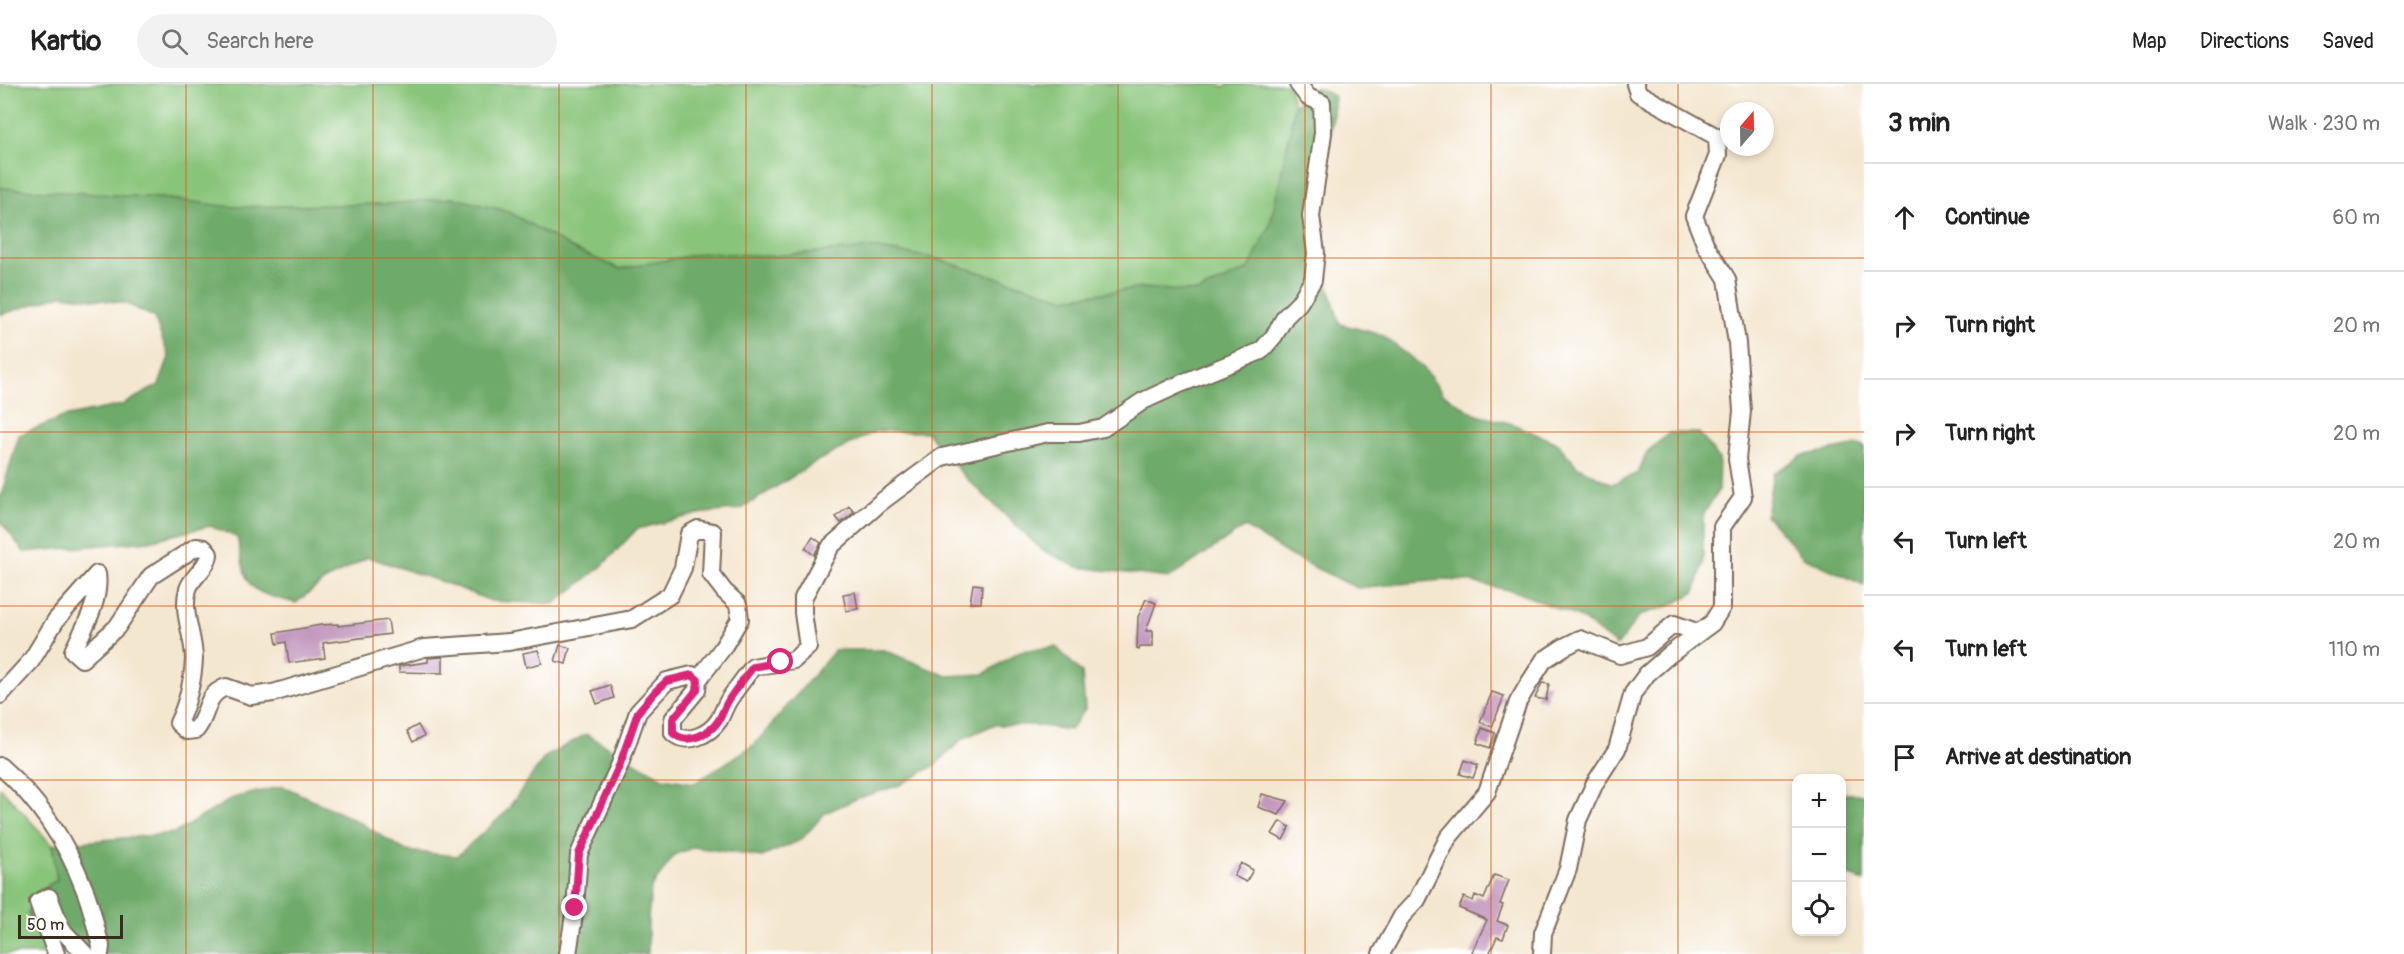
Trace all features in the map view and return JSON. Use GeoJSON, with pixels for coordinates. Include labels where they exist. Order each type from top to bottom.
{"type":"FeatureCollection","features":[{"type":"Feature","properties":{"kind":"street"},"geometry":{"type":"LineString","coordinates":[[0,695],[31,661],[56,620],[97,574],[99,585],[88,620],[73,651],[82,658],[117,627],[151,576],[196,548],[204,548],[209,554],[209,561],[188,588],[187,622],[194,658],[185,709],[178,723],[187,731],[196,730],[215,692],[226,687],[251,696],[273,693],[424,648],[509,642],[632,619],[670,595],[683,568],[689,534],[698,529],[713,532],[711,574],[738,604],[740,619],[716,658],[698,680],[697,690],[673,719],[673,733],[678,737],[691,739],[706,733],[718,721],[729,700],[753,667],[794,660],[808,646],[802,613],[803,598],[831,546],[881,502],[942,457],[1048,433],[1079,433],[1103,428],[1143,401],[1261,351],[1274,336],[1285,317],[1299,303],[1313,280],[1316,253],[1311,216],[1323,133],[1322,103],[1308,97],[1298,84]]}},
{"type":"Feature","properties":{"kind":"street"},"geometry":{"type":"LineString","coordinates":[[1542,954],[1543,933],[1568,869],[1578,820],[1595,783],[1617,749],[1634,693],[1647,674],[1712,623],[1722,607],[1722,527],[1743,497],[1737,459],[1742,411],[1738,354],[1727,279],[1706,246],[1694,216],[1718,155],[1717,138],[1638,93],[1635,84]]}},
{"type":"Feature","properties":{"kind":"street"},"geometry":{"type":"LineString","coordinates":[[1381,954],[1402,916],[1417,900],[1448,838],[1487,792],[1518,702],[1544,660],[1580,639],[1620,655],[1647,647],[1674,624],[1699,633]]}},
{"type":"Feature","properties":{"kind":"street"},"geometry":{"type":"LineString","coordinates":[[568,954],[575,908],[579,854],[620,764],[638,712],[667,681],[692,675],[698,680]]}},
{"type":"Feature","properties":{"kind":"street"},"geometry":{"type":"LineString","coordinates":[[0,766],[22,786],[50,821],[84,888],[101,946],[100,954]]}},
{"type":"Feature","properties":{"kind":"street"},"geometry":{"type":"LineString","coordinates":[[56,954],[39,902],[49,897],[62,930],[85,954]]}},
{"type":"Feature","properties":{"kind":"green space"},"geometry":{"type":"Polygon","coordinates":[[[0,84],[1219,84],[1223,87],[1230,84],[1288,84],[1294,105],[1270,225],[1249,269],[1198,292],[1142,288],[1064,298],[933,258],[872,248],[771,256],[704,253],[620,269],[454,198],[389,204],[232,207],[160,198],[0,188],[0,84]]]}},
{"type":"Feature","properties":{"kind":"green space"},"geometry":{"type":"Polygon","coordinates":[[[1316,87],[1335,97],[1320,215],[1323,268],[1340,324],[1382,335],[1422,366],[1443,394],[1477,415],[1513,424],[1557,443],[1578,467],[1612,484],[1638,473],[1647,452],[1669,433],[1699,433],[1719,459],[1718,491],[1703,515],[1703,565],[1695,592],[1672,605],[1640,615],[1617,646],[1581,618],[1517,592],[1467,581],[1442,580],[1357,588],[1291,556],[1245,527],[1169,578],[1077,567],[1042,550],[963,475],[927,432],[876,431],[817,461],[741,509],[698,514],[637,529],[601,567],[554,604],[491,601],[368,557],[324,581],[296,603],[266,595],[251,585],[243,567],[237,537],[210,526],[149,541],[24,552],[0,521],[0,499],[19,435],[63,417],[122,405],[159,385],[169,357],[154,317],[125,303],[62,295],[0,315],[0,188],[160,198],[232,207],[389,204],[454,198],[507,211],[575,250],[620,269],[704,253],[771,256],[872,248],[933,258],[1064,298],[1142,288],[1198,292],[1249,269],[1270,225],[1294,105],[1316,87]]]}},
{"type":"Feature","properties":{"kind":"green space"},"geometry":{"type":"Polygon","coordinates":[[[1858,445],[1864,446],[1864,585],[1803,557],[1766,515],[1773,474],[1801,456],[1858,445]]]}},
{"type":"Feature","properties":{"kind":"green space"},"geometry":{"type":"Polygon","coordinates":[[[1056,647],[1082,673],[1085,709],[1070,730],[1032,725],[993,725],[962,739],[936,765],[900,785],[858,798],[825,813],[801,840],[762,857],[694,847],[674,855],[651,888],[648,954],[46,954],[37,929],[28,913],[35,894],[57,880],[52,845],[175,833],[233,798],[283,786],[359,822],[406,851],[457,856],[505,813],[545,757],[586,734],[663,778],[695,783],[754,745],[835,650],[884,650],[947,676],[984,674],[1020,651],[1056,647]]]}},
{"type":"Feature","properties":{"kind":"green space"},"geometry":{"type":"Polygon","coordinates":[[[0,787],[52,845],[57,880],[35,894],[28,913],[37,929],[46,954],[0,954],[0,787]]]}},
{"type":"Feature","properties":{"kind":"green space"},"geometry":{"type":"Polygon","coordinates":[[[1846,794],[1864,794],[1864,881],[1846,874],[1846,794]]]}},
{"type":"Feature","properties":{"kind":"building"},"geometry":{"type":"Polygon","coordinates":[[[849,506],[854,512],[841,523],[836,517],[849,506]]]}},
{"type":"Feature","properties":{"kind":"building"},"geometry":{"type":"Polygon","coordinates":[[[813,537],[821,543],[814,555],[805,548],[813,537]]]}},
{"type":"Feature","properties":{"kind":"building"},"geometry":{"type":"Polygon","coordinates":[[[973,584],[982,585],[981,603],[970,603],[973,584]]]}},
{"type":"Feature","properties":{"kind":"building"},"geometry":{"type":"Polygon","coordinates":[[[855,592],[858,609],[846,611],[843,594],[855,592]]]}},
{"type":"Feature","properties":{"kind":"building"},"geometry":{"type":"Polygon","coordinates":[[[1146,599],[1156,603],[1146,631],[1153,631],[1153,647],[1140,647],[1139,650],[1137,649],[1138,617],[1146,599]]]}},
{"type":"Feature","properties":{"kind":"building"},"geometry":{"type":"Polygon","coordinates":[[[388,620],[390,634],[323,643],[325,658],[289,663],[286,642],[277,644],[275,633],[321,625],[338,624],[338,626],[388,620]]]}},
{"type":"Feature","properties":{"kind":"building"},"geometry":{"type":"Polygon","coordinates":[[[560,645],[570,648],[566,664],[555,661],[560,645]]]}},
{"type":"Feature","properties":{"kind":"building"},"geometry":{"type":"Polygon","coordinates":[[[538,650],[542,663],[526,667],[523,653],[538,650]]]}},
{"type":"Feature","properties":{"kind":"building"},"geometry":{"type":"Polygon","coordinates":[[[443,657],[443,673],[399,672],[399,666],[428,662],[428,658],[443,657]]]}},
{"type":"Feature","properties":{"kind":"building"},"geometry":{"type":"Polygon","coordinates":[[[1542,683],[1549,684],[1546,700],[1535,698],[1542,683]]]}},
{"type":"Feature","properties":{"kind":"building"},"geometry":{"type":"Polygon","coordinates":[[[610,685],[614,698],[597,704],[592,691],[610,685]]]}},
{"type":"Feature","properties":{"kind":"building"},"geometry":{"type":"Polygon","coordinates":[[[1492,692],[1504,696],[1492,727],[1480,722],[1492,692]]]}},
{"type":"Feature","properties":{"kind":"building"},"geometry":{"type":"Polygon","coordinates":[[[418,725],[424,736],[413,742],[407,731],[418,725]]]}},
{"type":"Feature","properties":{"kind":"building"},"geometry":{"type":"Polygon","coordinates":[[[1482,728],[1495,733],[1490,748],[1477,743],[1482,728]]]}},
{"type":"Feature","properties":{"kind":"building"},"geometry":{"type":"Polygon","coordinates":[[[1465,760],[1478,765],[1473,778],[1460,774],[1465,760]]]}},
{"type":"Feature","properties":{"kind":"building"},"geometry":{"type":"Polygon","coordinates":[[[1262,794],[1288,801],[1279,815],[1258,807],[1262,794]]]}},
{"type":"Feature","properties":{"kind":"building"},"geometry":{"type":"Polygon","coordinates":[[[1280,821],[1290,827],[1283,840],[1272,834],[1280,821]]]}},
{"type":"Feature","properties":{"kind":"building"},"geometry":{"type":"Polygon","coordinates":[[[1241,863],[1253,870],[1246,882],[1234,876],[1241,863]]]}},
{"type":"Feature","properties":{"kind":"building"},"geometry":{"type":"Polygon","coordinates":[[[1494,875],[1509,880],[1500,904],[1503,905],[1497,921],[1508,925],[1503,939],[1497,937],[1489,954],[1471,954],[1487,920],[1459,908],[1464,897],[1473,901],[1475,895],[1484,899],[1494,875]]]}},
{"type":"Feature","properties":{"kind":"route"},"geometry":{"type":"LineString","coordinates":[[575,908],[579,854],[620,764],[638,712],[667,681],[692,675],[698,680],[697,690],[673,719],[673,733],[678,737],[691,739],[706,733],[718,721],[729,700],[753,667],[781,662]]}}]}
